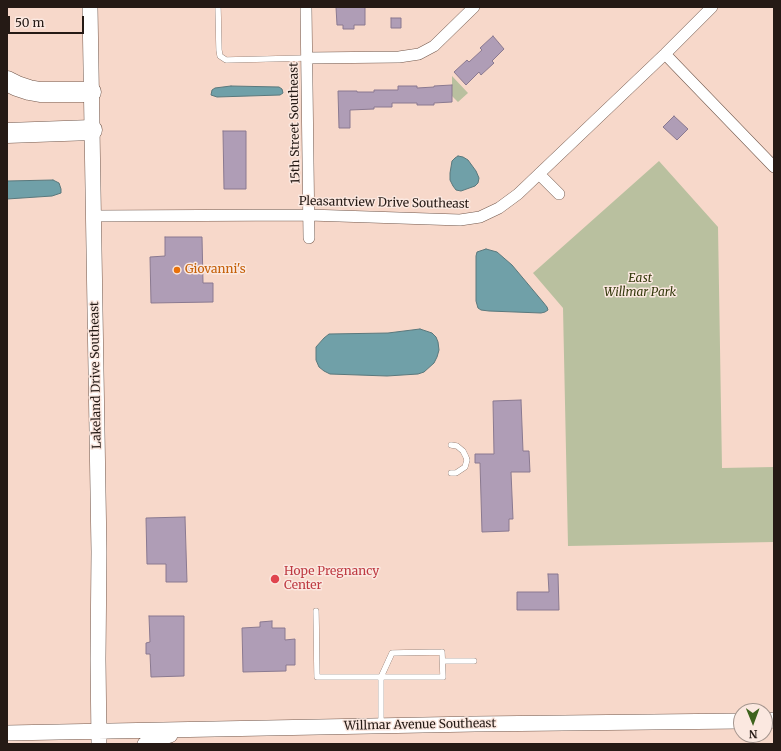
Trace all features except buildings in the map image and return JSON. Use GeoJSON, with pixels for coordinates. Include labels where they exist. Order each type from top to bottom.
{"type":"FeatureCollection","features":[{"type":"Feature","properties":{"kind":"highway"},"geometry":{"type":"LineString","coordinates":[[7,81],[29,90],[40,92],[91,92]]}},
{"type":"Feature","properties":{"kind":"highway"},"geometry":{"type":"LineString","coordinates":[[7,132],[92,130]]}},
{"type":"Feature","properties":{"kind":"main road","name":"Lakeland Drive Southeast"},"geometry":{"type":"LineString","coordinates":[[90,7],[99,552],[99,738]]}},
{"type":"Feature","properties":{"kind":"main road","name":"Willmar Avenue Southeast"},"geometry":{"type":"LineString","coordinates":[[7,733],[99,738],[203,729],[733,721]]}},
{"type":"Feature","properties":{"kind":"main road"},"geometry":{"type":"LineString","coordinates":[[145,744],[156,739],[203,729]]}},
{"type":"Feature","properties":{"kind":"street","name":"15th Street Southeast"},"geometry":{"type":"LineString","coordinates":[[306,7],[309,238]]}},
{"type":"Feature","properties":{"kind":"street"},"geometry":{"type":"LineString","coordinates":[[307,58],[399,57],[418,54],[434,46],[474,7]]}},
{"type":"Feature","properties":{"kind":"street","name":"Pleasantview Drive Southeast"},"geometry":{"type":"LineString","coordinates":[[94,216],[309,215],[460,220],[470,219],[489,213],[509,202],[665,54],[712,7]]}},
{"type":"Feature","properties":{"kind":"street"},"geometry":{"type":"LineString","coordinates":[[665,54],[774,167]]}},
{"type":"Feature","properties":{"kind":"street"},"geometry":{"type":"LineString","coordinates":[[539,174],[559,194]]}},
{"type":"Feature","properties":{"kind":"lane"},"geometry":{"type":"LineString","coordinates":[[218,7],[218,50],[220,56],[226,60],[307,58]]}},
{"type":"Feature","properties":{"kind":"lane"},"geometry":{"type":"LineString","coordinates":[[451,445],[457,446],[466,456],[467,460],[465,467],[456,473],[451,474]]}},
{"type":"Feature","properties":{"kind":"lane"},"geometry":{"type":"LineString","coordinates":[[316,611],[317,677],[381,677],[443,677],[442,652],[392,653],[381,677],[381,726]]}},
{"type":"Feature","properties":{"kind":"lane"},"geometry":{"type":"LineString","coordinates":[[442,661],[474,661]]}},
{"type":"Feature","properties":{"kind":"green space"},"geometry":{"type":"Polygon","coordinates":[[[452,76],[468,93],[458,102],[452,96],[452,76]]]}},
{"type":"Feature","properties":{"kind":"green space","name":"East Willmar Park"},"geometry":{"type":"Polygon","coordinates":[[[659,161],[718,227],[722,468],[774,467],[774,542],[568,546],[563,308],[533,273],[659,161]]]}},
{"type":"Feature","properties":{"kind":"water"},"geometry":{"type":"Polygon","coordinates":[[[231,86],[279,87],[282,89],[283,93],[280,95],[217,97],[211,95],[212,90],[215,88],[231,86]]]}},
{"type":"Feature","properties":{"kind":"water"},"geometry":{"type":"Polygon","coordinates":[[[458,156],[468,160],[479,178],[478,183],[475,186],[461,191],[456,190],[450,180],[452,161],[458,156]]]}},
{"type":"Feature","properties":{"kind":"water"},"geometry":{"type":"Polygon","coordinates":[[[53,180],[59,183],[61,193],[52,196],[7,199],[7,181],[53,180]]]}},
{"type":"Feature","properties":{"kind":"water"},"geometry":{"type":"Polygon","coordinates":[[[486,249],[497,252],[512,265],[548,310],[541,313],[489,311],[478,308],[476,301],[476,256],[477,252],[486,249]]]}},
{"type":"Feature","properties":{"kind":"water"},"geometry":{"type":"Polygon","coordinates":[[[420,329],[432,333],[436,337],[439,350],[434,363],[424,372],[418,374],[387,376],[330,374],[319,367],[316,360],[316,347],[329,334],[388,333],[420,329]]]}},
{"type":"Feature","properties":{"kind":"place","name":"Giovanni's"},"geometry":{"type":"Point","coordinates":[177,270]}},
{"type":"Feature","properties":{"kind":"place","name":"Hope Pregnancy Center"},"geometry":{"type":"Point","coordinates":[275,579]}}]}
